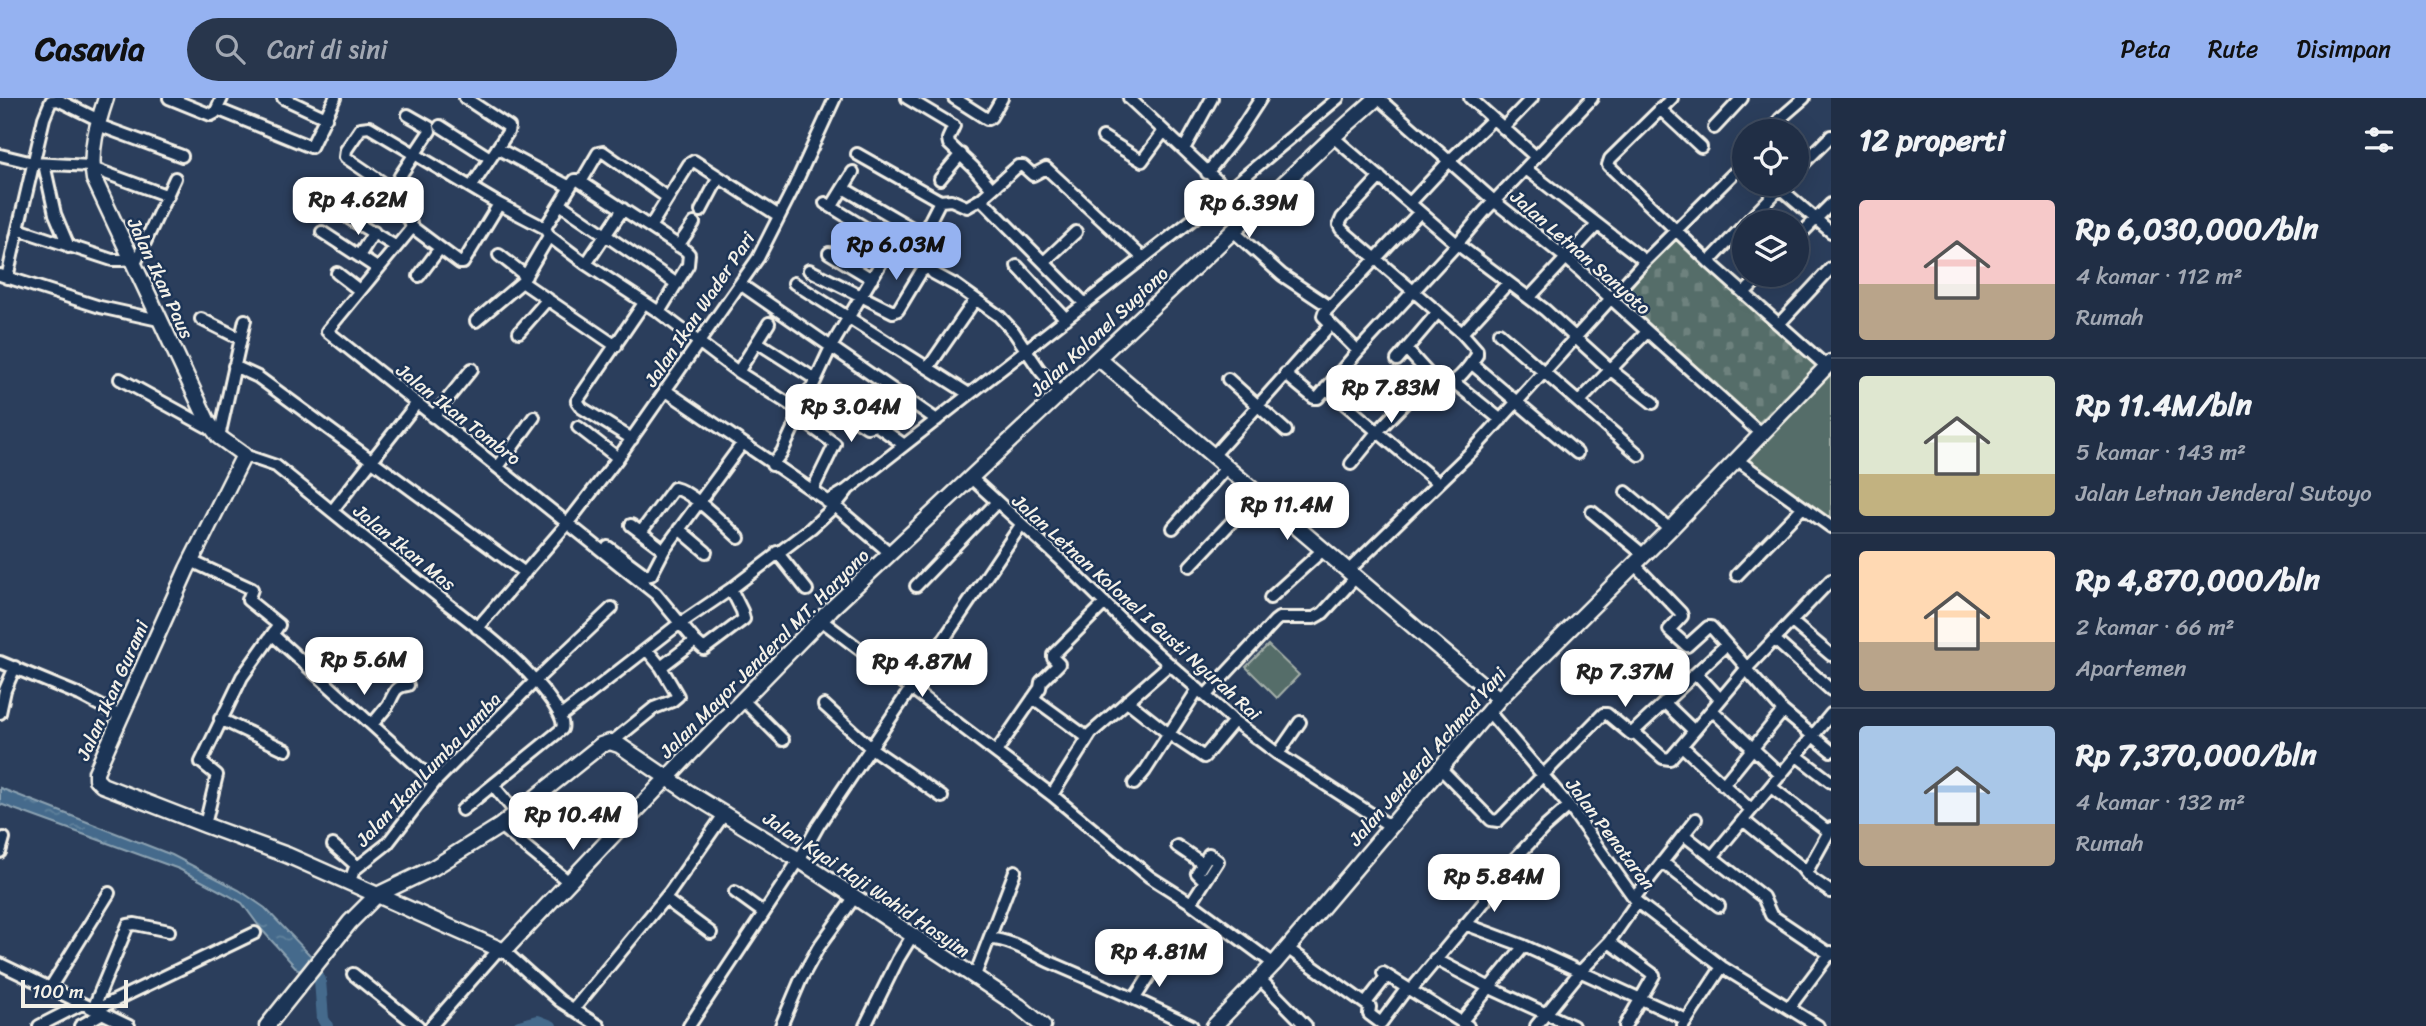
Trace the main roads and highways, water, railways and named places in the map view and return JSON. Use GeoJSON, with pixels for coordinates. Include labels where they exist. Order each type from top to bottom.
{"type":"FeatureCollection","features":[{"type":"Feature","properties":{"kind":"main road","name":"Jalan Ikan Paus"},"geometry":{"type":"LineString","coordinates":[[106,98],[94,136],[94,179],[208,422],[240,465]]}},
{"type":"Feature","properties":{"kind":"main road","name":"Jalan Kolonel Sugiono"},"geometry":{"type":"LineString","coordinates":[[970,477],[1333,136],[1378,98]]}},
{"type":"Feature","properties":{"kind":"main road"},"geometry":{"type":"LineString","coordinates":[[1098,358],[1499,699]]}},
{"type":"Feature","properties":{"kind":"main road","name":"Jalan Jenderal Achmad Yani"},"geometry":{"type":"LineString","coordinates":[[1214,1026],[1274,964],[1499,699],[1670,529],[1829,364]]}},
{"type":"Feature","properties":{"kind":"main road","name":"Jalan Ikan Gurami"},"geometry":{"type":"LineString","coordinates":[[240,465],[191,561],[120,716],[96,772],[96,779],[102,785],[350,881],[502,950]]}},
{"type":"Feature","properties":{"kind":"main road","name":"Jalan Mayor Jenderal MT. Haryono"},"geometry":{"type":"LineString","coordinates":[[502,950],[821,620],[970,477]]}},
{"type":"Feature","properties":{"kind":"main road","name":"Jalan Kyai Haji Wahid Hasyim"},"geometry":{"type":"LineString","coordinates":[[377,895],[422,874],[500,826],[595,749],[605,743],[612,743],[799,860],[1019,1006],[1043,1026]]}},
{"type":"Feature","properties":{"kind":"main road"},"geometry":{"type":"LineString","coordinates":[[267,1026],[302,980],[377,895]]}},
{"type":"Feature","properties":{"kind":"water"},"geometry":{"type":"Polygon","coordinates":[[[0,788],[172,855],[239,890],[265,908],[311,956],[299,971],[242,903],[179,869],[0,804],[0,788]]]}},
{"type":"Feature","properties":{"kind":"waterway"},"geometry":{"type":"LineString","coordinates":[[304,964],[320,980],[323,1019],[327,1026]]}},
{"type":"Feature","properties":{"kind":"waterway"},"geometry":{"type":"LineString","coordinates":[[519,1026],[538,1021],[551,1026]]}}]}
